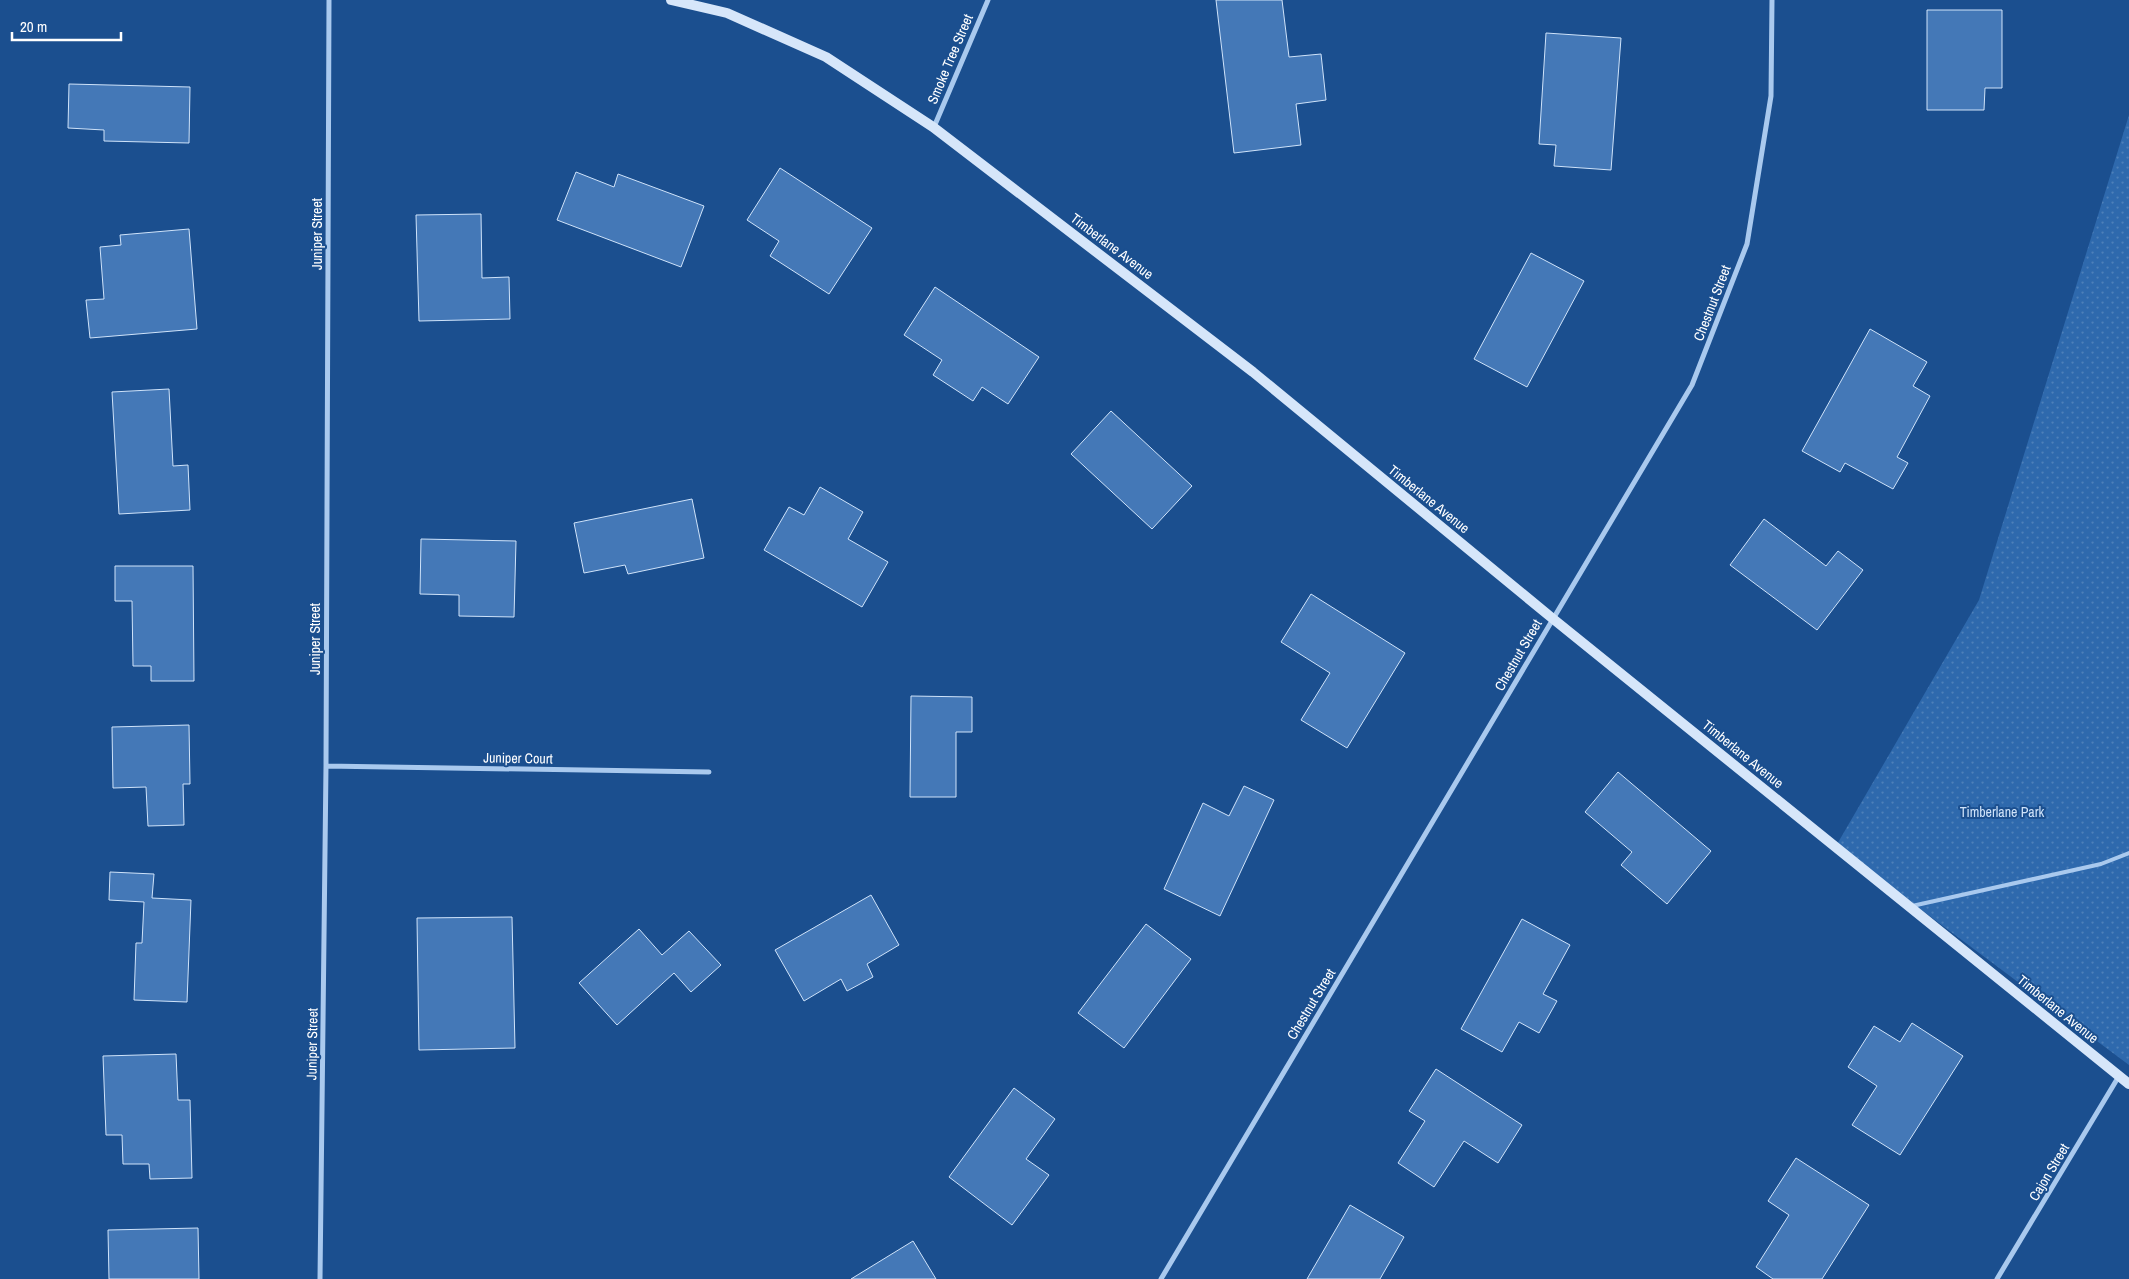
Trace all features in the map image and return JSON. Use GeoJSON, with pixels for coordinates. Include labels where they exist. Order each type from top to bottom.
{"type":"FeatureCollection","features":[{"type":"Feature","properties":{"kind":"street","name":"Juniper Street"},"geometry":{"type":"LineString","coordinates":[[320,1279],[326,766],[329,0]]}},
{"type":"Feature","properties":{"kind":"street","name":"Timberlane Avenue"},"geometry":{"type":"LineString","coordinates":[[672,0],[727,13],[826,57],[933,127],[1253,372],[1552,618],[2129,1084]]}},
{"type":"Feature","properties":{"kind":"street","name":"Smoke Tree Street"},"geometry":{"type":"LineString","coordinates":[[933,127],[988,0]]}},
{"type":"Feature","properties":{"kind":"street","name":"Chestnut Street"},"geometry":{"type":"LineString","coordinates":[[1161,1279],[1692,385],[1747,244],[1772,96],[1772,0]]}},
{"type":"Feature","properties":{"kind":"street","name":"Juniper Court"},"geometry":{"type":"LineString","coordinates":[[326,766],[709,772]]}},
{"type":"Feature","properties":{"kind":"street","name":"Cajon Street"},"geometry":{"type":"LineString","coordinates":[[1998,1279],[2119,1076]]}},
{"type":"Feature","properties":{"kind":"lane"},"geometry":{"type":"LineString","coordinates":[[1910,907],[1990,887],[2101,864],[2129,853]]}},
{"type":"Feature","properties":{"kind":"green space","name":"Timberlane Park"},"geometry":{"type":"Polygon","coordinates":[[[2129,115],[2129,1065],[1836,846],[1979,600],[2129,115]]]}},
{"type":"Feature","properties":{"kind":"building"},"geometry":{"type":"Polygon","coordinates":[[[1216,0],[1282,0],[1289,57],[1321,54],[1326,100],[1296,104],[1301,145],[1234,153],[1216,0]]]}},
{"type":"Feature","properties":{"kind":"building"},"geometry":{"type":"Polygon","coordinates":[[[1927,10],[2002,10],[2002,88],[1985,88],[1984,110],[1927,110],[1927,10]]]}},
{"type":"Feature","properties":{"kind":"building"},"geometry":{"type":"Polygon","coordinates":[[[1546,33],[1621,38],[1611,170],[1554,166],[1556,145],[1539,144],[1546,33]]]}},
{"type":"Feature","properties":{"kind":"building"},"geometry":{"type":"Polygon","coordinates":[[[69,84],[190,87],[189,143],[104,141],[104,130],[68,128],[69,84]]]}},
{"type":"Feature","properties":{"kind":"building"},"geometry":{"type":"Polygon","coordinates":[[[780,168],[872,228],[829,294],[770,256],[779,241],[747,220],[780,168]]]}},
{"type":"Feature","properties":{"kind":"building"},"geometry":{"type":"Polygon","coordinates":[[[576,172],[614,187],[618,174],[704,206],[681,267],[557,220],[576,172]]]}},
{"type":"Feature","properties":{"kind":"building"},"geometry":{"type":"Polygon","coordinates":[[[481,214],[482,278],[509,277],[510,319],[419,321],[416,215],[481,214]]]}},
{"type":"Feature","properties":{"kind":"building"},"geometry":{"type":"Polygon","coordinates":[[[189,229],[197,329],[90,338],[86,300],[104,299],[100,247],[121,245],[120,235],[189,229]]]}},
{"type":"Feature","properties":{"kind":"building"},"geometry":{"type":"Polygon","coordinates":[[[1531,253],[1584,281],[1527,387],[1474,359],[1531,253]]]}},
{"type":"Feature","properties":{"kind":"building"},"geometry":{"type":"Polygon","coordinates":[[[935,287],[1039,357],[1008,404],[982,387],[973,401],[933,375],[942,360],[904,335],[935,287]]]}},
{"type":"Feature","properties":{"kind":"building"},"geometry":{"type":"Polygon","coordinates":[[[1870,329],[1927,362],[1913,386],[1930,396],[1897,457],[1908,463],[1893,489],[1845,463],[1840,472],[1802,451],[1870,329]]]}},
{"type":"Feature","properties":{"kind":"building"},"geometry":{"type":"Polygon","coordinates":[[[169,389],[173,466],[188,465],[190,510],[119,514],[112,392],[169,389]]]}},
{"type":"Feature","properties":{"kind":"building"},"geometry":{"type":"Polygon","coordinates":[[[1111,411],[1192,486],[1152,529],[1071,454],[1111,411]]]}},
{"type":"Feature","properties":{"kind":"building"},"geometry":{"type":"Polygon","coordinates":[[[820,487],[863,512],[848,539],[888,562],[862,607],[764,550],[789,507],[804,515],[820,487]]]}},
{"type":"Feature","properties":{"kind":"building"},"geometry":{"type":"Polygon","coordinates":[[[692,499],[704,558],[628,574],[625,565],[584,573],[574,523],[692,499]]]}},
{"type":"Feature","properties":{"kind":"building"},"geometry":{"type":"Polygon","coordinates":[[[1764,519],[1826,566],[1838,551],[1863,570],[1817,630],[1730,565],[1764,519]]]}},
{"type":"Feature","properties":{"kind":"building"},"geometry":{"type":"Polygon","coordinates":[[[421,539],[516,541],[514,617],[459,616],[459,595],[420,594],[421,539]]]}},
{"type":"Feature","properties":{"kind":"building"},"geometry":{"type":"Polygon","coordinates":[[[115,566],[193,566],[194,681],[151,681],[151,666],[133,666],[132,601],[115,601],[115,566]]]}},
{"type":"Feature","properties":{"kind":"building"},"geometry":{"type":"Polygon","coordinates":[[[1311,594],[1405,653],[1347,748],[1301,720],[1330,673],[1281,642],[1311,594]]]}},
{"type":"Feature","properties":{"kind":"building"},"geometry":{"type":"Polygon","coordinates":[[[911,696],[972,697],[972,732],[956,732],[956,797],[910,797],[911,696]]]}},
{"type":"Feature","properties":{"kind":"building"},"geometry":{"type":"Polygon","coordinates":[[[189,725],[190,784],[183,784],[184,825],[148,826],[146,787],[113,788],[112,727],[189,725]]]}},
{"type":"Feature","properties":{"kind":"building"},"geometry":{"type":"Polygon","coordinates":[[[1618,772],[1711,851],[1667,904],[1621,865],[1632,852],[1585,812],[1618,772]]]}},
{"type":"Feature","properties":{"kind":"building"},"geometry":{"type":"Polygon","coordinates":[[[1244,786],[1274,800],[1220,916],[1164,889],[1203,803],[1229,816],[1244,786]]]}},
{"type":"Feature","properties":{"kind":"building"},"geometry":{"type":"Polygon","coordinates":[[[110,872],[154,874],[152,898],[191,900],[187,1002],[134,1000],[136,943],[142,943],[144,902],[109,900],[110,872]]]}},
{"type":"Feature","properties":{"kind":"building"},"geometry":{"type":"Polygon","coordinates":[[[871,895],[899,945],[867,964],[873,977],[847,991],[841,979],[804,1001],[775,950],[871,895]]]}},
{"type":"Feature","properties":{"kind":"building"},"geometry":{"type":"Polygon","coordinates":[[[512,917],[515,1048],[419,1050],[417,918],[512,917]]]}},
{"type":"Feature","properties":{"kind":"building"},"geometry":{"type":"Polygon","coordinates":[[[1522,919],[1570,945],[1543,994],[1557,1001],[1539,1033],[1519,1022],[1502,1052],[1461,1029],[1522,919]]]}},
{"type":"Feature","properties":{"kind":"building"},"geometry":{"type":"Polygon","coordinates":[[[1146,924],[1191,959],[1124,1048],[1078,1013],[1146,924]]]}},
{"type":"Feature","properties":{"kind":"building"},"geometry":{"type":"Polygon","coordinates":[[[639,929],[662,955],[689,931],[721,965],[691,992],[674,973],[617,1025],[579,983],[639,929]]]}},
{"type":"Feature","properties":{"kind":"building"},"geometry":{"type":"Polygon","coordinates":[[[1912,1023],[1963,1056],[1900,1155],[1852,1125],[1877,1086],[1848,1067],[1874,1026],[1900,1042],[1912,1023]]]}},
{"type":"Feature","properties":{"kind":"building"},"geometry":{"type":"Polygon","coordinates":[[[176,1054],[178,1100],[190,1100],[192,1178],[150,1179],[149,1164],[123,1164],[122,1135],[106,1135],[103,1056],[176,1054]]]}},
{"type":"Feature","properties":{"kind":"building"},"geometry":{"type":"Polygon","coordinates":[[[1436,1069],[1522,1125],[1498,1163],[1464,1141],[1434,1187],[1398,1163],[1425,1121],[1409,1111],[1436,1069]]]}},
{"type":"Feature","properties":{"kind":"building"},"geometry":{"type":"Polygon","coordinates":[[[1014,1088],[1055,1119],[1026,1159],[1049,1175],[1012,1225],[949,1177],[1014,1088]]]}},
{"type":"Feature","properties":{"kind":"building"},"geometry":{"type":"Polygon","coordinates":[[[1796,1158],[1869,1205],[1822,1279],[1773,1279],[1756,1267],[1789,1215],[1768,1201],[1796,1158]]]}},
{"type":"Feature","properties":{"kind":"building"},"geometry":{"type":"Polygon","coordinates":[[[1350,1205],[1404,1237],[1380,1279],[1307,1279],[1350,1205]]]}},
{"type":"Feature","properties":{"kind":"building"},"geometry":{"type":"Polygon","coordinates":[[[198,1228],[199,1279],[109,1279],[108,1230],[198,1228]]]}},
{"type":"Feature","properties":{"kind":"building"},"geometry":{"type":"Polygon","coordinates":[[[913,1241],[936,1279],[851,1279],[913,1241]]]}}]}
